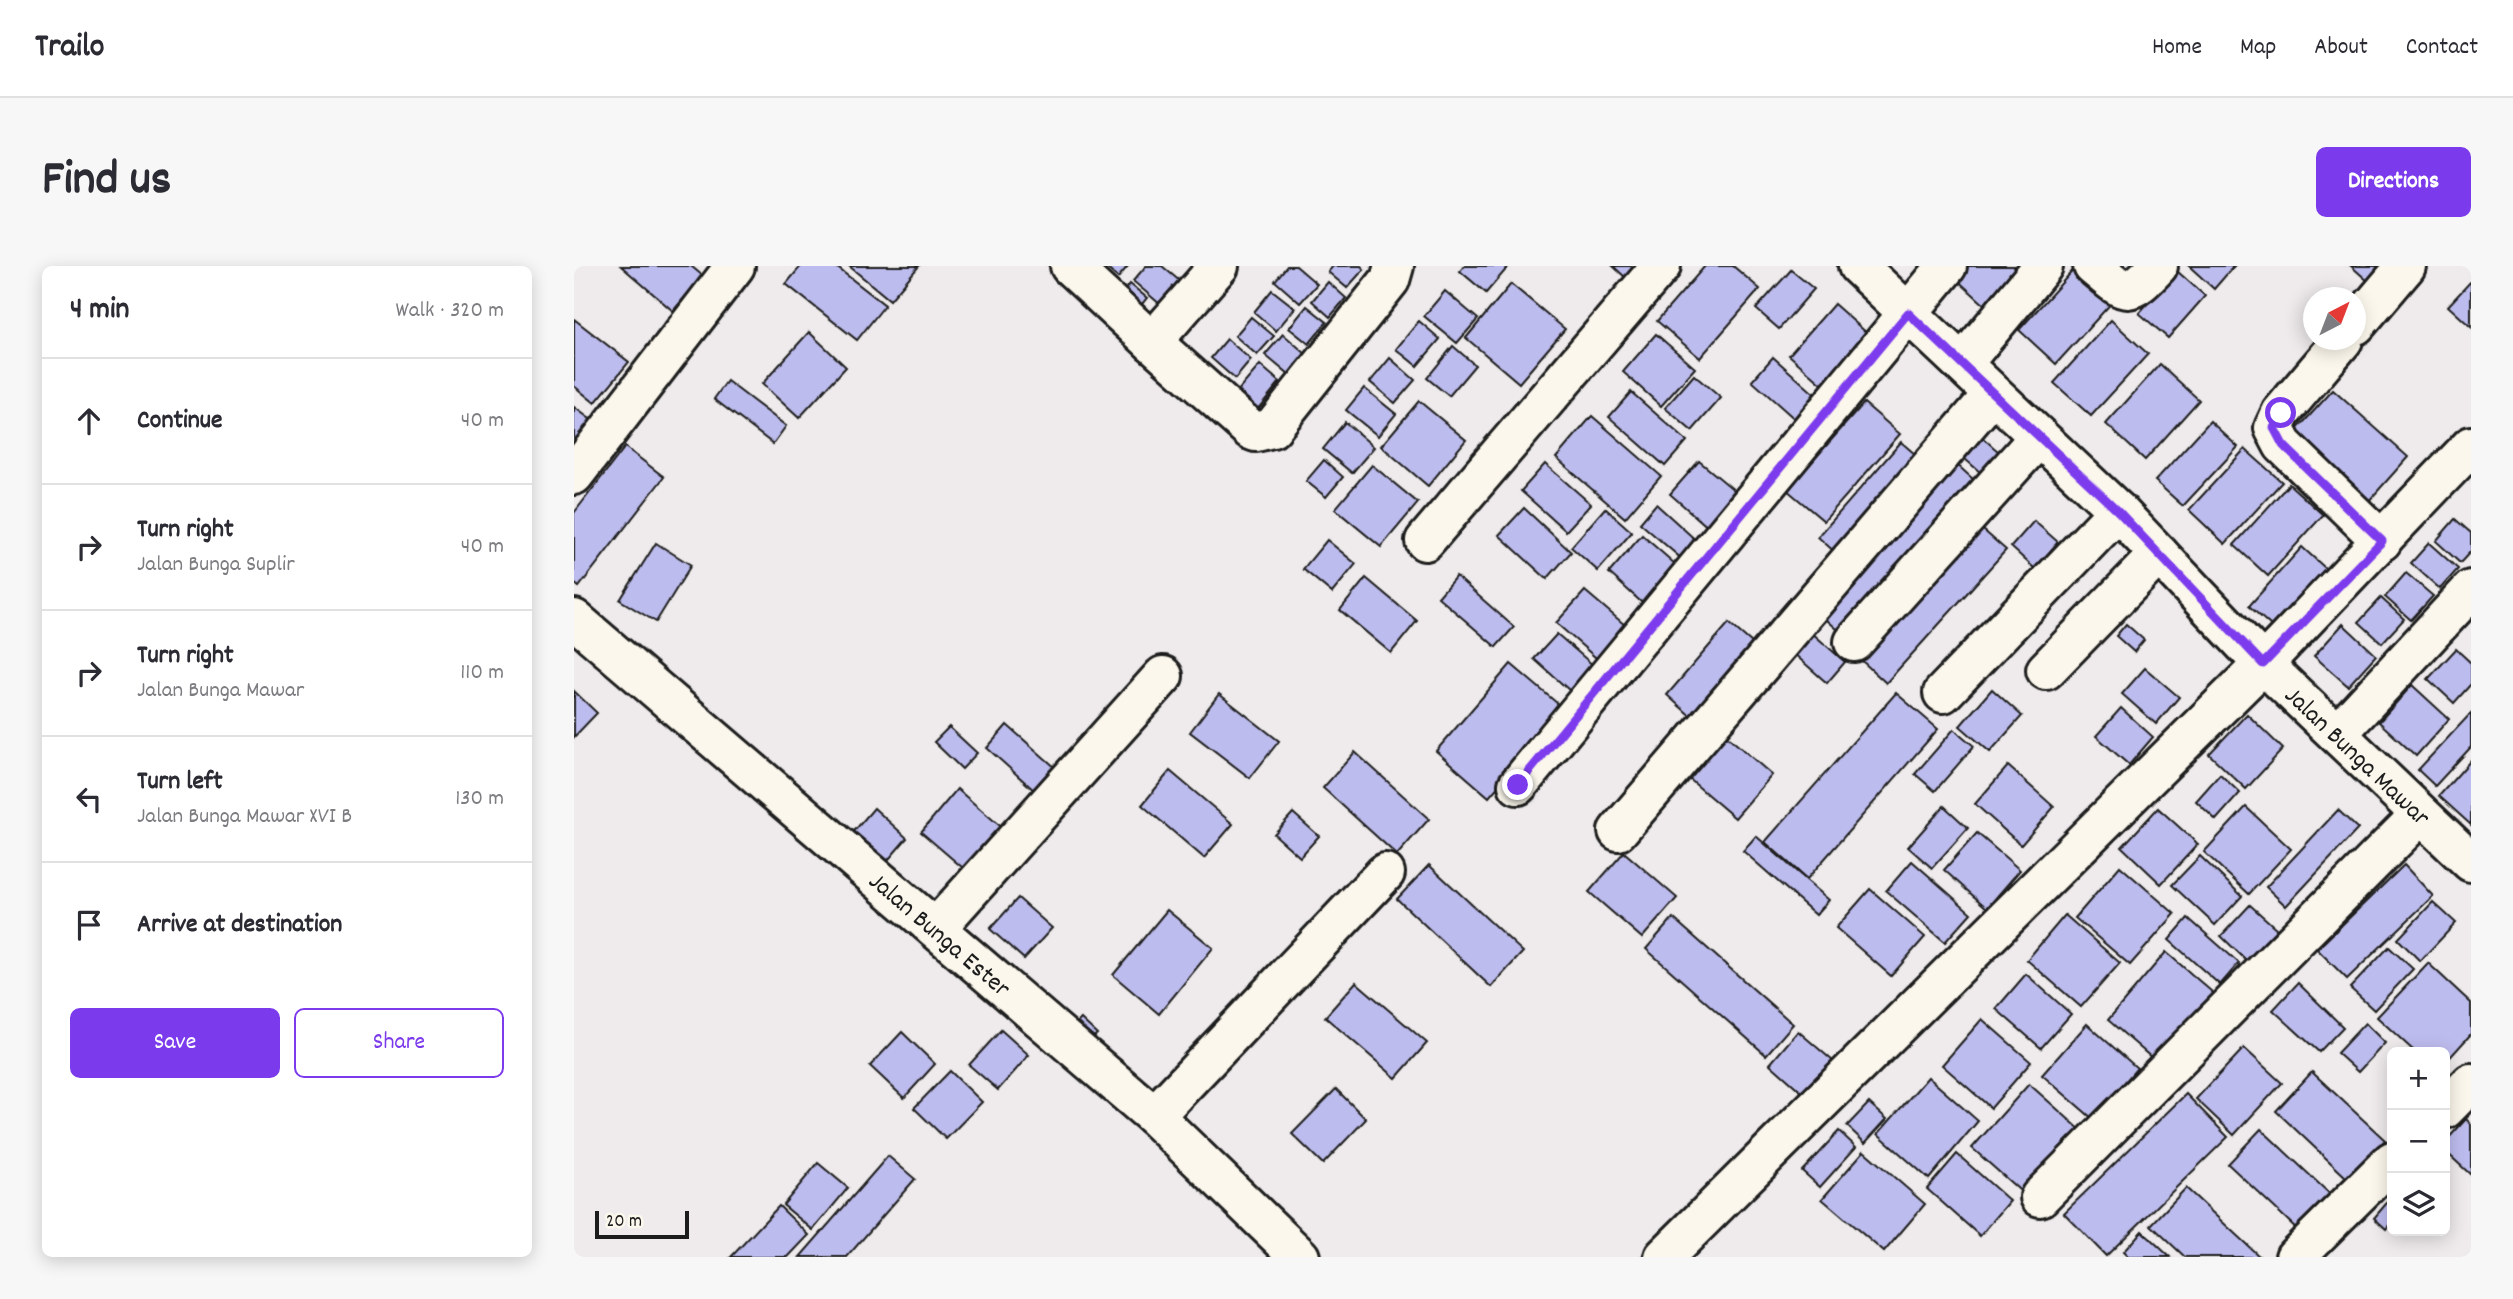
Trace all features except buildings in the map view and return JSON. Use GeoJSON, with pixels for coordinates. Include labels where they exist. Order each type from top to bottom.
{"type":"FeatureCollection","features":[{"type":"Feature","properties":{"kind":"street"},"geometry":{"type":"LineString","coordinates":[[574,475],[735,266]]}},
{"type":"Feature","properties":{"kind":"street"},"geometry":{"type":"LineString","coordinates":[[1070,266],[1152,342],[1256,432],[1272,428],[1390,280],[1394,266]]}},
{"type":"Feature","properties":{"kind":"street"},"geometry":{"type":"LineString","coordinates":[[1152,342],[1219,266]]}},
{"type":"Feature","properties":{"kind":"street"},"geometry":{"type":"LineString","coordinates":[[1425,541],[1661,266]]}},
{"type":"Feature","properties":{"kind":"street","name":"Jalan Bunga Mawar"},"geometry":{"type":"LineString","coordinates":[[1858,266],[2118,511],[2263,664],[2420,815],[2468,853]]}},
{"type":"Feature","properties":{"kind":"street"},"geometry":{"type":"LineString","coordinates":[[1518,785],[1947,266]]}},
{"type":"Feature","properties":{"kind":"street"},"geometry":{"type":"LineString","coordinates":[[1963,363],[2043,266]]}},
{"type":"Feature","properties":{"kind":"street"},"geometry":{"type":"LineString","coordinates":[[2093,266],[2119,288],[2129,290],[2139,286],[2158,266]]}},
{"type":"Feature","properties":{"kind":"street"},"geometry":{"type":"LineString","coordinates":[[2366,313],[2406,266]]}},
{"type":"Feature","properties":{"kind":"street"},"geometry":{"type":"LineString","coordinates":[[2335,350],[2281,413],[2274,428],[2283,445],[2382,541]]}},
{"type":"Feature","properties":{"kind":"street"},"geometry":{"type":"LineString","coordinates":[[1618,831],[1993,394]]}},
{"type":"Feature","properties":{"kind":"street"},"geometry":{"type":"LineString","coordinates":[[1854,642],[2039,437]]}},
{"type":"Feature","properties":{"kind":"street"},"geometry":{"type":"LineString","coordinates":[[1664,1257],[2263,664],[2471,446]]}},
{"type":"Feature","properties":{"kind":"street"},"geometry":{"type":"LineString","coordinates":[[1943,693],[2118,511]]}},
{"type":"Feature","properties":{"kind":"street"},"geometry":{"type":"LineString","coordinates":[[2046,670],[2159,554]]}},
{"type":"Feature","properties":{"kind":"street"},"geometry":{"type":"LineString","coordinates":[[2337,734],[2471,590]]}},
{"type":"Feature","properties":{"kind":"street","name":"Jalan Bunga Ester"},"geometry":{"type":"LineString","coordinates":[[574,619],[1154,1116],[1300,1257]]}},
{"type":"Feature","properties":{"kind":"street"},"geometry":{"type":"LineString","coordinates":[[936,928],[1163,676]]}},
{"type":"Feature","properties":{"kind":"street"},"geometry":{"type":"LineString","coordinates":[[2040,1197],[2420,815]]}},
{"type":"Feature","properties":{"kind":"street"},"geometry":{"type":"LineString","coordinates":[[1154,1116],[1385,873]]}},
{"type":"Feature","properties":{"kind":"street"},"geometry":{"type":"LineString","coordinates":[[2450,1104],[2471,1083]]}},
{"type":"Feature","properties":{"kind":"street"},"geometry":{"type":"LineString","coordinates":[[2295,1257],[2387,1166]]}},
{"type":"Feature","properties":{"kind":"route"},"geometry":{"type":"LineString","coordinates":[[1518,785],[1908,313],[2118,511],[2263,664],[2382,541],[2283,445],[2274,428],[2281,413]]}}]}
